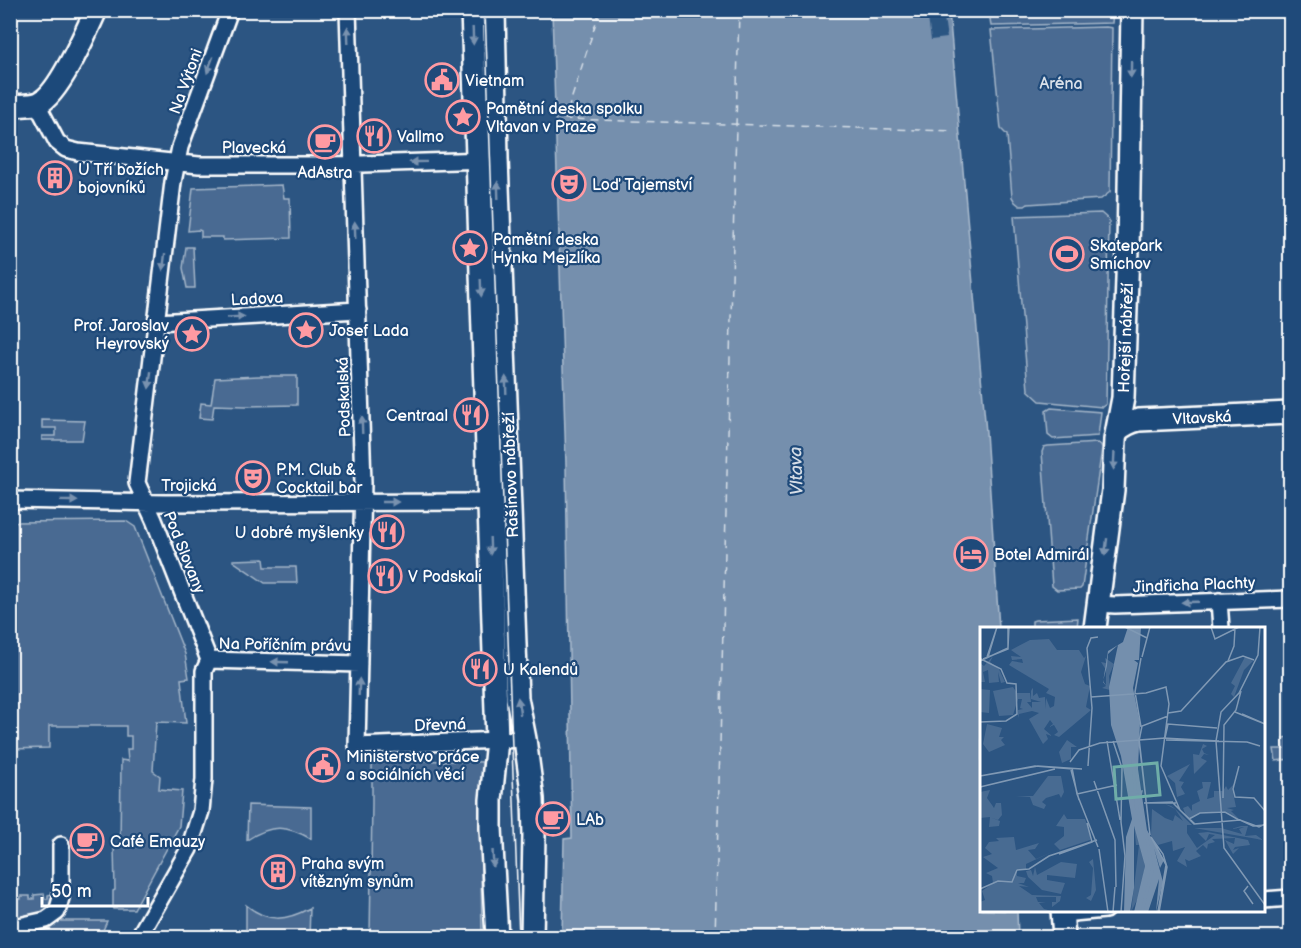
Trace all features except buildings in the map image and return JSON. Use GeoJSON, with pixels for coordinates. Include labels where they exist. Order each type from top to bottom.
{"type":"FeatureCollection","features":[{"type":"Feature","properties":{"kind":"main road"},"geometry":{"type":"LineString","coordinates":[[10,106],[37,104],[47,98],[55,89],[73,58],[96,10]]}},
{"type":"Feature","properties":{"kind":"main road","name":"Rašínovo nábřeží"},"geometry":{"type":"LineString","coordinates":[[472,10],[487,160],[511,501],[518,698],[534,815],[532,938]]}},
{"type":"Feature","properties":{"kind":"main road","name":"Rašínovo nábřeží"},"geometry":{"type":"LineString","coordinates":[[494,10],[487,160],[489,502],[496,740],[491,828],[497,938]]}},
{"type":"Feature","properties":{"kind":"main road","name":"Hořejší nábřeží"},"geometry":{"type":"LineString","coordinates":[[1095,627],[1113,490],[1115,440],[1123,398],[1132,10]]}},
{"type":"Feature","properties":{"kind":"main road","name":"Vltavská"},"geometry":{"type":"LineString","coordinates":[[1117,431],[1122,426],[1139,420],[1290,413]]}},
{"type":"Feature","properties":{"kind":"main road"},"geometry":{"type":"LineString","coordinates":[[1062,912],[1064,938]]}},
{"type":"Feature","properties":{"kind":"street","name":"Na Výtoni"},"geometry":{"type":"LineString","coordinates":[[177,164],[180,147],[230,10]]}},
{"type":"Feature","properties":{"kind":"street","name":"Podskalská"},"geometry":{"type":"LineString","coordinates":[[348,10],[363,502],[357,746]]}},
{"type":"Feature","properties":{"kind":"street","name":"Plavecká"},"geometry":{"type":"LineString","coordinates":[[37,104],[57,142],[66,149],[78,152],[199,165],[331,165],[487,160]]}},
{"type":"Feature","properties":{"kind":"street","name":"Pod Slovany"},"geometry":{"type":"LineString","coordinates":[[177,164],[137,483],[154,520],[209,660]]}},
{"type":"Feature","properties":{"kind":"street","name":"Ladova"},"geometry":{"type":"LineString","coordinates":[[157,322],[358,310]]}},
{"type":"Feature","properties":{"kind":"street","name":"Trojická"},"geometry":{"type":"LineString","coordinates":[[10,500],[511,501]]}},
{"type":"Feature","properties":{"kind":"street","name":"Jindřicha Plachty"},"geometry":{"type":"LineString","coordinates":[[1098,604],[1290,599]]}},
{"type":"Feature","properties":{"kind":"street"},"geometry":{"type":"LineString","coordinates":[[1220,601],[1221,627]]}},
{"type":"Feature","properties":{"kind":"street","name":"Na Poříčním právu"},"geometry":{"type":"LineString","coordinates":[[209,660],[359,664]]}},
{"type":"Feature","properties":{"kind":"street"},"geometry":{"type":"LineString","coordinates":[[138,938],[189,849],[201,811],[204,779],[204,671],[209,660]]}},
{"type":"Feature","properties":{"kind":"street","name":"Dřevná"},"geometry":{"type":"LineString","coordinates":[[357,746],[525,739]]}},
{"type":"Feature","properties":{"kind":"street"},"geometry":{"type":"LineString","coordinates":[[10,928],[46,920],[57,912],[61,898],[61,845]]}},
{"type":"Feature","properties":{"kind":"street"},"geometry":{"type":"LineString","coordinates":[[1265,900],[1290,898]]}},
{"type":"Feature","properties":{"kind":"green space"},"geometry":{"type":"Polygon","coordinates":[[[989,10],[1113,11],[1112,23],[991,26],[989,10]]]}},
{"type":"Feature","properties":{"kind":"green space","name":"Aréna"},"geometry":{"type":"Polygon","coordinates":[[[1112,28],[1110,192],[1101,199],[1020,206],[1012,197],[1007,135],[1001,129],[991,30],[1112,28]]]}},
{"type":"Feature","properties":{"kind":"green space"},"geometry":{"type":"Polygon","coordinates":[[[282,185],[284,198],[290,198],[291,238],[223,240],[223,237],[201,237],[199,230],[188,231],[193,188],[282,185]]]}},
{"type":"Feature","properties":{"kind":"green space"},"geometry":{"type":"Polygon","coordinates":[[[1101,213],[1109,220],[1106,404],[1102,407],[1040,401],[1028,390],[1014,216],[1101,213]]]}},
{"type":"Feature","properties":{"kind":"green space"},"geometry":{"type":"Polygon","coordinates":[[[186,247],[193,247],[195,288],[187,288],[183,268],[186,247]]]}},
{"type":"Feature","properties":{"kind":"green space"},"geometry":{"type":"Polygon","coordinates":[[[297,376],[297,405],[214,405],[212,419],[199,418],[201,403],[211,404],[215,378],[297,376]]]}},
{"type":"Feature","properties":{"kind":"green space"},"geometry":{"type":"Polygon","coordinates":[[[1051,408],[1101,412],[1098,436],[1053,439],[1048,435],[1046,411],[1051,408]]]}},
{"type":"Feature","properties":{"kind":"green space"},"geometry":{"type":"Polygon","coordinates":[[[42,420],[85,421],[82,440],[42,440],[42,436],[56,436],[56,428],[42,428],[42,420]]]}},
{"type":"Feature","properties":{"kind":"green space"},"geometry":{"type":"Polygon","coordinates":[[[1098,443],[1102,448],[1082,587],[1057,590],[1052,586],[1042,452],[1044,447],[1048,446],[1098,443]]]}},
{"type":"Feature","properties":{"kind":"green space"},"geometry":{"type":"Polygon","coordinates":[[[126,521],[135,527],[185,654],[189,678],[181,679],[186,723],[156,722],[153,771],[160,776],[159,789],[182,791],[179,826],[134,909],[113,909],[114,847],[120,846],[121,760],[128,761],[127,749],[131,749],[131,736],[126,736],[126,726],[49,726],[49,748],[10,749],[11,522],[126,521]]]}},
{"type":"Feature","properties":{"kind":"green space"},"geometry":{"type":"Polygon","coordinates":[[[264,559],[265,567],[296,567],[297,583],[265,583],[233,561],[264,559]]]}},
{"type":"Feature","properties":{"kind":"green space"},"geometry":{"type":"Polygon","coordinates":[[[1078,618],[1077,627],[1032,627],[1032,621],[1078,618]]]}},
{"type":"Feature","properties":{"kind":"green space"},"geometry":{"type":"Polygon","coordinates":[[[1290,737],[1290,759],[1276,761],[1274,749],[1284,749],[1283,738],[1290,737]]]}},
{"type":"Feature","properties":{"kind":"green space"},"geometry":{"type":"Polygon","coordinates":[[[372,759],[482,762],[480,806],[482,937],[370,937],[372,759]]]}},
{"type":"Feature","properties":{"kind":"green space"},"geometry":{"type":"Polygon","coordinates":[[[248,805],[311,807],[311,839],[294,831],[279,828],[264,831],[247,840],[248,805]]]}},
{"type":"Feature","properties":{"kind":"green space"},"geometry":{"type":"Polygon","coordinates":[[[44,894],[45,899],[48,899],[48,895],[52,894],[51,902],[44,912],[32,918],[11,922],[10,896],[17,896],[21,899],[21,896],[30,896],[30,899],[34,899],[34,895],[44,894]]]}},
{"type":"Feature","properties":{"kind":"green space"},"geometry":{"type":"Polygon","coordinates":[[[246,905],[262,915],[277,918],[293,916],[310,908],[309,937],[246,937],[246,905]]]}},
{"type":"Feature","properties":{"kind":"green space"},"geometry":{"type":"Polygon","coordinates":[[[61,913],[59,921],[107,921],[100,937],[11,938],[11,931],[61,913]]]}},
{"type":"Feature","properties":{"kind":"water","name":"Vltava"},"geometry":{"type":"Polygon","coordinates":[[[552,11],[949,11],[986,432],[999,627],[980,627],[980,912],[1017,912],[1018,937],[571,938],[562,936],[564,839],[572,838],[566,465],[552,11]]]}},
{"type":"Feature","properties":{"kind":"pier"},"geometry":{"type":"Polygon","coordinates":[[[927,11],[943,11],[947,38],[931,40],[927,11]]]}},
{"type":"Feature","properties":{"kind":"ferry route"},"geometry":{"type":"LineString","coordinates":[[600,10],[565,119],[954,131]]}},
{"type":"Feature","properties":{"kind":"ferry route"},"geometry":{"type":"LineString","coordinates":[[715,938],[739,10]]}},
{"type":"Feature","properties":{"kind":"tram line"},"geometry":{"type":"LineString","coordinates":[[485,10],[519,938]]}},
{"type":"Feature","properties":{"kind":"place","name":"Vietnam"},"geometry":{"type":"Point","coordinates":[442,80]}},
{"type":"Feature","properties":{"kind":"place","name":"Pamětní deska spolku Vltavan v Praze"},"geometry":{"type":"Point","coordinates":[463,117]}},
{"type":"Feature","properties":{"kind":"place","name":"Vallmo"},"geometry":{"type":"Point","coordinates":[374,136]}},
{"type":"Feature","properties":{"kind":"place","name":"AdAstra"},"geometry":{"type":"Point","coordinates":[325,142]}},
{"type":"Feature","properties":{"kind":"place","name":"U Tří božích bojovníků"},"geometry":{"type":"Point","coordinates":[55,178]}},
{"type":"Feature","properties":{"kind":"place","name":"Loď Tajemství"},"geometry":{"type":"Point","coordinates":[569,184]}},
{"type":"Feature","properties":{"kind":"place","name":"Pamětní deska Hynka Mejzlíka"},"geometry":{"type":"Point","coordinates":[470,248]}},
{"type":"Feature","properties":{"kind":"place","name":"Skatepark Smíchov"},"geometry":{"type":"Point","coordinates":[1067,254]}},
{"type":"Feature","properties":{"kind":"place","name":"Josef Lada"},"geometry":{"type":"Point","coordinates":[306,330]}},
{"type":"Feature","properties":{"kind":"place","name":"Prof. Jaroslav Heyrovský"},"geometry":{"type":"Point","coordinates":[192,334]}},
{"type":"Feature","properties":{"kind":"place","name":"Centraal"},"geometry":{"type":"Point","coordinates":[471,415]}},
{"type":"Feature","properties":{"kind":"place","name":"P.M. Club & Cocktail bar"},"geometry":{"type":"Point","coordinates":[253,478]}},
{"type":"Feature","properties":{"kind":"place","name":"U dobré myšlenky"},"geometry":{"type":"Point","coordinates":[387,532]}},
{"type":"Feature","properties":{"kind":"place","name":"Botel Admirál"},"geometry":{"type":"Point","coordinates":[971,554]}},
{"type":"Feature","properties":{"kind":"place","name":"V Podskalí"},"geometry":{"type":"Point","coordinates":[385,576]}},
{"type":"Feature","properties":{"kind":"place","name":"U Kalendů"},"geometry":{"type":"Point","coordinates":[480,669]}},
{"type":"Feature","properties":{"kind":"place","name":"Ministerstvo práce a sociálních věcí"},"geometry":{"type":"Point","coordinates":[323,765]}},
{"type":"Feature","properties":{"kind":"place","name":"LAb"},"geometry":{"type":"Point","coordinates":[553,819]}},
{"type":"Feature","properties":{"kind":"place","name":"Café Emauzy"},"geometry":{"type":"Point","coordinates":[87,841]}},
{"type":"Feature","properties":{"kind":"place","name":"Praha svým vítězným synům"},"geometry":{"type":"Point","coordinates":[278,872]}}]}
